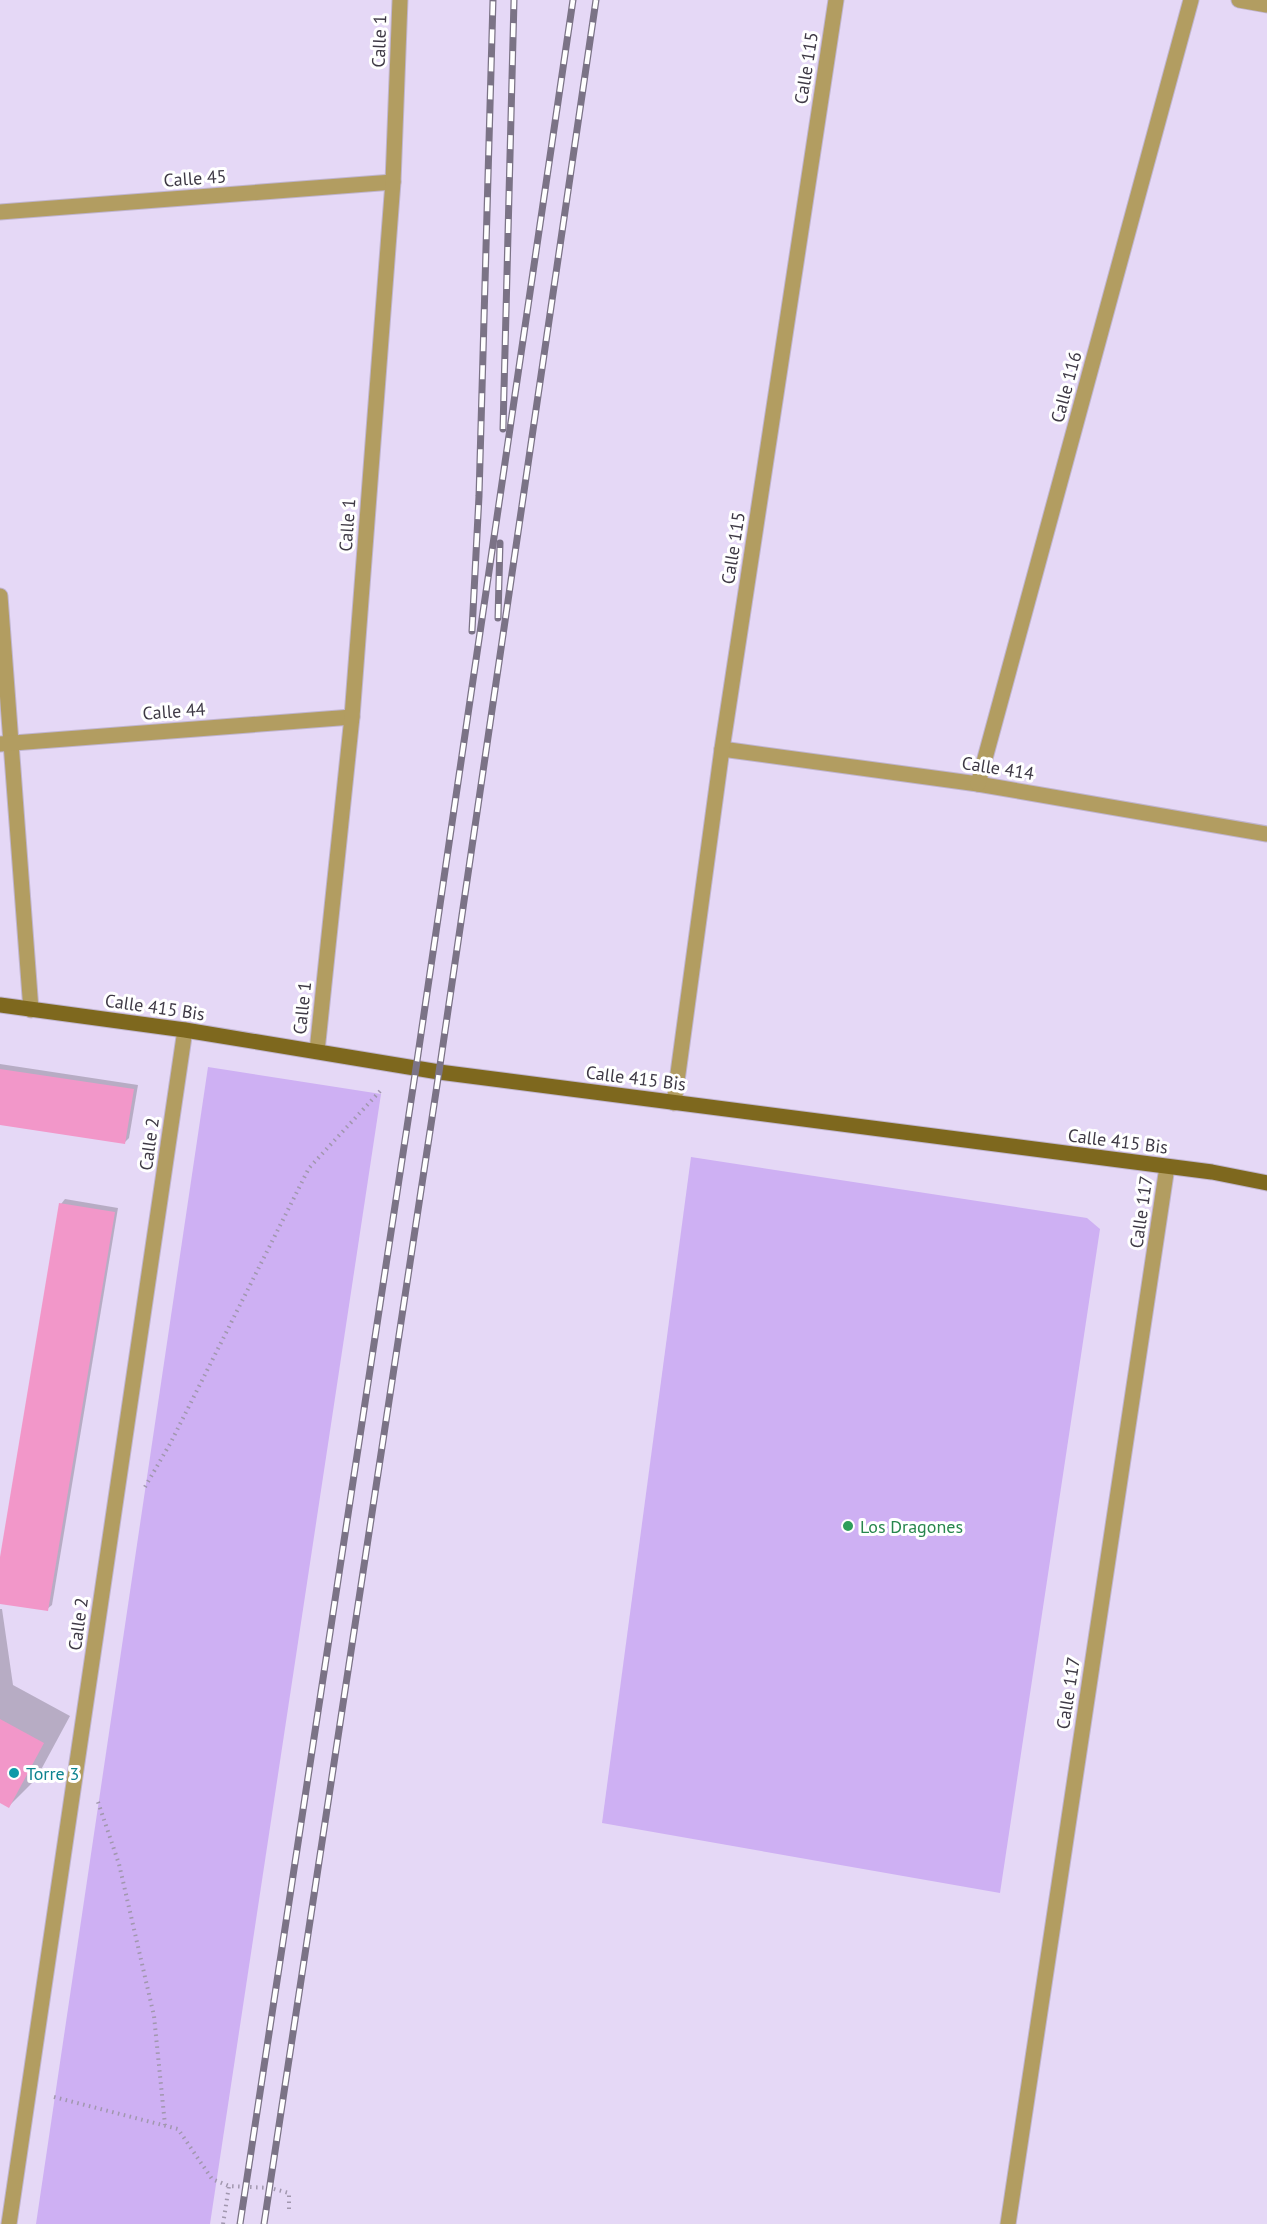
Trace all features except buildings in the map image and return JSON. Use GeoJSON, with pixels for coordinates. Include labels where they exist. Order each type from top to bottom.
{"type":"FeatureCollection","features":[{"type":"Feature","properties":{"kind":"main road","name":"Calle 415 Bis"},"geometry":{"type":"LineString","coordinates":[[0,1005],[185,1030],[439,1072],[1212,1172],[1267,1183]]}},
{"type":"Feature","properties":{"kind":"street","name":"Calle 1"},"geometry":{"type":"LineString","coordinates":[[317,1051],[351,717],[393,182],[400,0]]}},
{"type":"Feature","properties":{"kind":"street","name":"Calle 115"},"geometry":{"type":"LineString","coordinates":[[674,1103],[722,750],[836,0]]}},
{"type":"Feature","properties":{"kind":"street","name":"Calle 116"},"geometry":{"type":"LineString","coordinates":[[978,784],[1191,0]]}},
{"type":"Feature","properties":{"kind":"street"},"geometry":{"type":"LineString","coordinates":[[1239,0],[1267,4]]}},
{"type":"Feature","properties":{"kind":"street","name":"Calle 45"},"geometry":{"type":"LineString","coordinates":[[0,212],[393,182]]}},
{"type":"Feature","properties":{"kind":"street"},"geometry":{"type":"LineString","coordinates":[[0,596],[6,743],[31,1010]]}},
{"type":"Feature","properties":{"kind":"street","name":"Calle 44"},"geometry":{"type":"LineString","coordinates":[[6,743],[351,717]]}},
{"type":"Feature","properties":{"kind":"street","name":"Calle 414"},"geometry":{"type":"LineString","coordinates":[[722,750],[978,784],[1267,834]]}},
{"type":"Feature","properties":{"kind":"street","name":"Calle 2"},"geometry":{"type":"LineString","coordinates":[[9,2224],[185,1030]]}},
{"type":"Feature","properties":{"kind":"street","name":"Calle 117"},"geometry":{"type":"LineString","coordinates":[[1008,2224],[1167,1167]]}},
{"type":"Feature","properties":{"kind":"path"},"geometry":{"type":"LineString","coordinates":[[144,1490],[171,1442],[309,1168],[384,1086]]}},
{"type":"Feature","properties":{"kind":"path"},"geometry":{"type":"LineString","coordinates":[[96,1796],[119,1864],[154,2016],[165,2125]]}},
{"type":"Feature","properties":{"kind":"path"},"geometry":{"type":"LineString","coordinates":[[53,2097],[178,2129],[212,2179],[229,2186],[270,2188],[289,2193],[289,2209]]}},
{"type":"Feature","properties":{"kind":"path"},"geometry":{"type":"LineString","coordinates":[[223,2224],[229,2186]]}},
{"type":"Feature","properties":{"kind":"path"},"geometry":{"type":"LineString","coordinates":[[228,2199],[233,2199]]}},
{"type":"Feature","properties":{"kind":"shaded area"},"geometry":{"type":"Polygon","coordinates":[[[208,1067],[381,1094],[210,2224],[36,2224],[208,1067]]]}},
{"type":"Feature","properties":{"kind":"shaded area","name":"Los Dragones"},"geometry":{"type":"Polygon","coordinates":[[[691,1157],[1087,1218],[1100,1229],[1000,1893],[602,1823],[691,1157]]]}},
{"type":"Feature","properties":{"kind":"railway"},"geometry":{"type":"LineString","coordinates":[[472,631],[479,496],[493,0]]}},
{"type":"Feature","properties":{"kind":"railway"},"geometry":{"type":"LineString","coordinates":[[503,429],[514,0]]}},
{"type":"Feature","properties":{"kind":"railway"},"geometry":{"type":"LineString","coordinates":[[240,2224],[416,1068],[573,0]]}},
{"type":"Feature","properties":{"kind":"railway"},"geometry":{"type":"LineString","coordinates":[[264,2224],[439,1072],[596,0]]}},
{"type":"Feature","properties":{"kind":"railway"},"geometry":{"type":"LineString","coordinates":[[498,618],[500,543]]}},
{"type":"Feature","properties":{"kind":"place","name":"Los Dragones"},"geometry":{"type":"Point","coordinates":[848,1526]}},
{"type":"Feature","properties":{"kind":"place","name":"Torre 3"},"geometry":{"type":"Point","coordinates":[14,1773]}}]}
